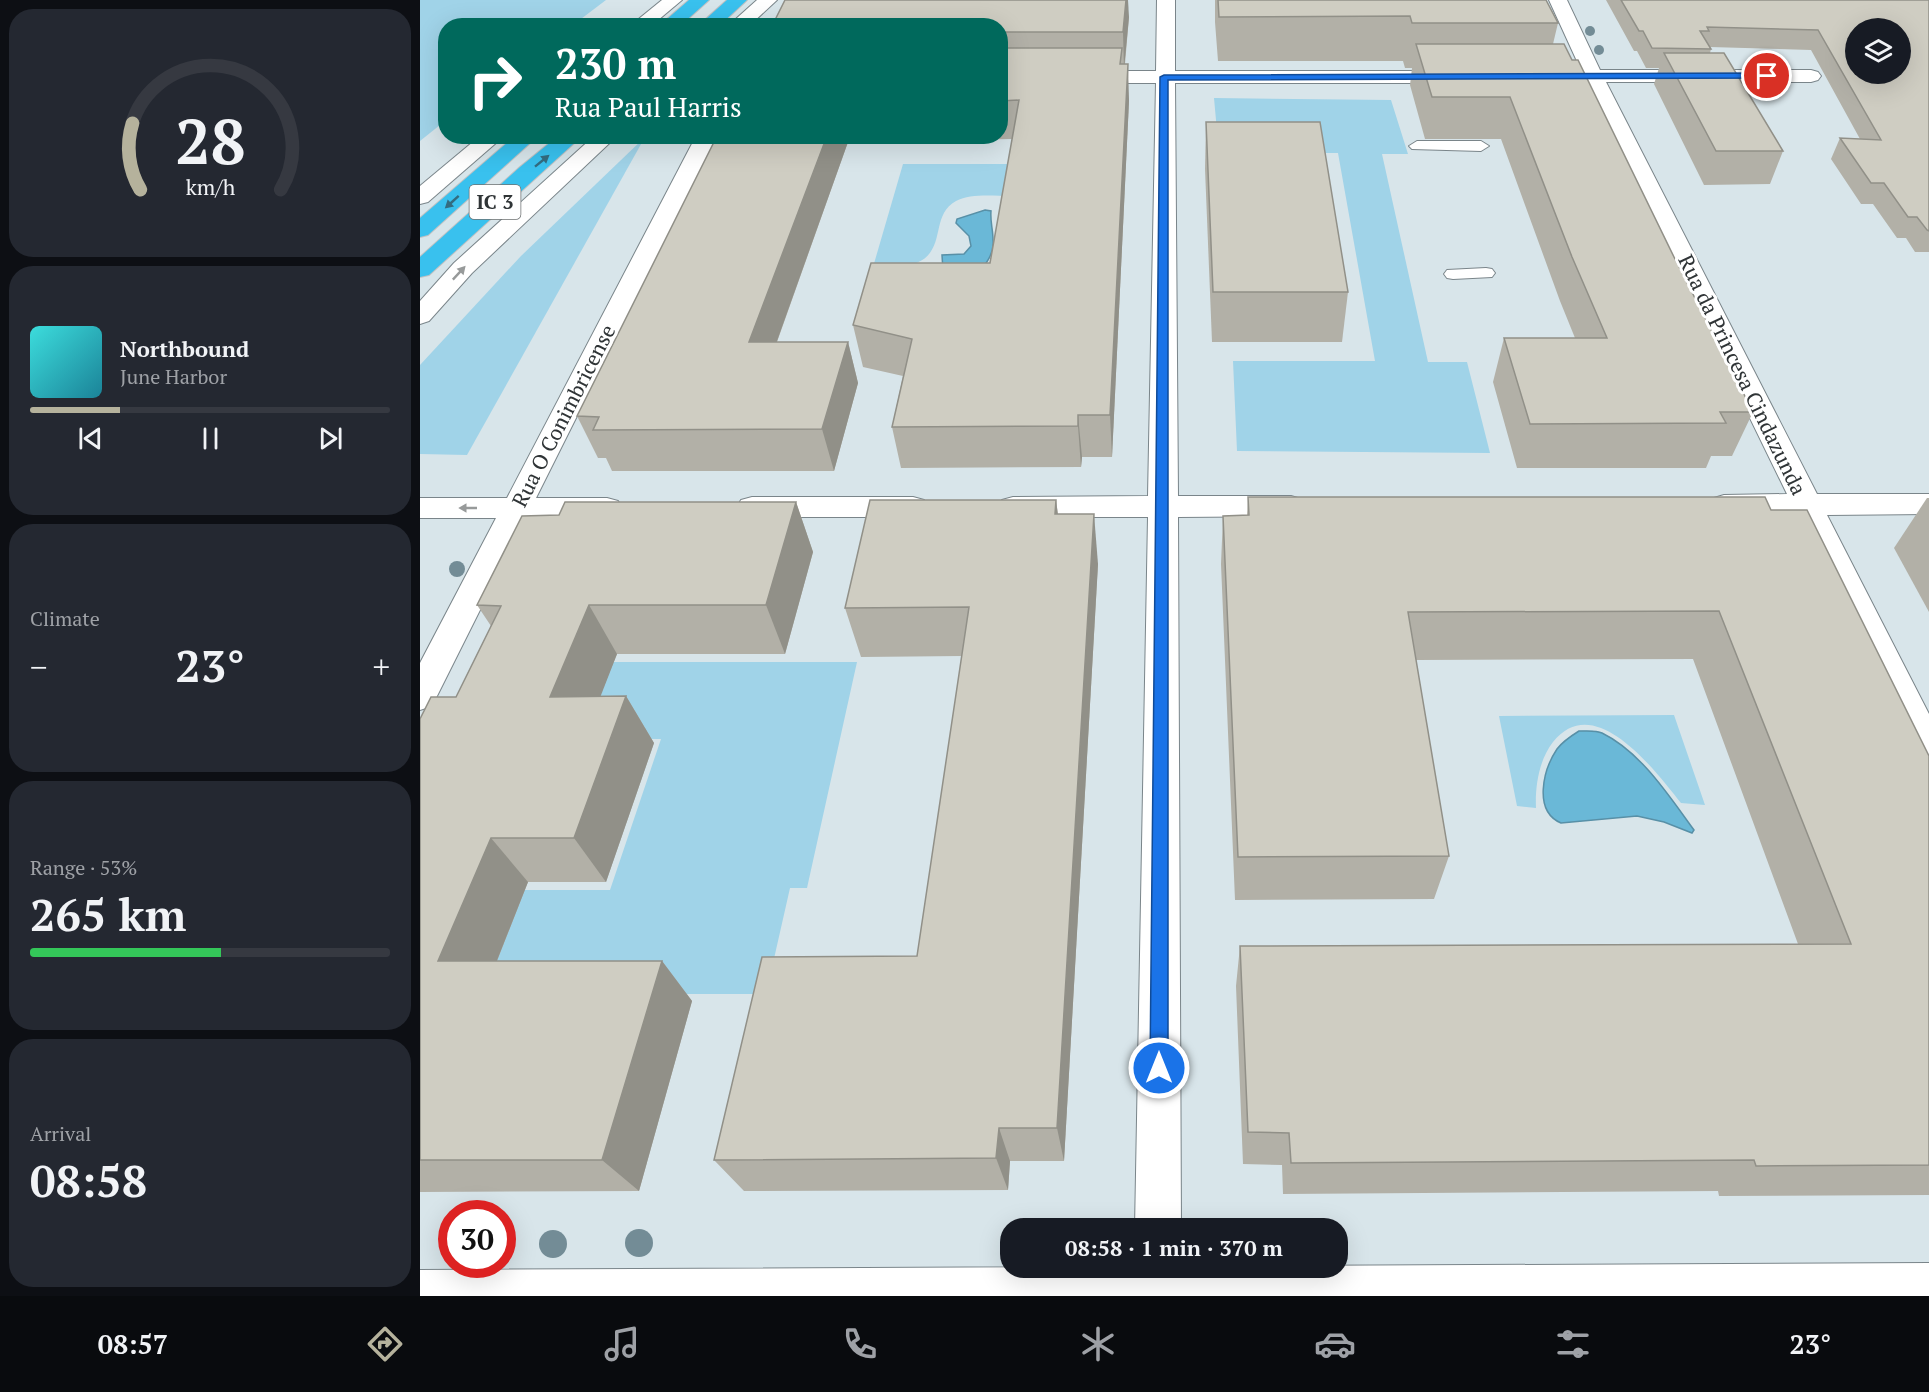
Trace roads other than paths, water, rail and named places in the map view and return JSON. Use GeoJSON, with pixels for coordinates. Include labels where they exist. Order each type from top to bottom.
{"type":"FeatureCollection","features":[{"type":"Feature","properties":{"kind":"highway"},"geometry":{"type":"LineString","coordinates":[[678,18],[700,0]]}},
{"type":"Feature","properties":{"kind":"highway"},"geometry":{"type":"LineString","coordinates":[[717,18],[738,0]]}},
{"type":"Feature","properties":{"kind":"highway","name":"IC 3"},"geometry":{"type":"LineString","coordinates":[[420,230],[519,144]]}},
{"type":"Feature","properties":{"kind":"highway","name":"IC 3"},"geometry":{"type":"LineString","coordinates":[[420,270],[562,144]]}},
{"type":"Feature","properties":{"kind":"street"},"geometry":{"type":"LineString","coordinates":[[649,18],[673,0]]}},
{"type":"Feature","properties":{"kind":"street"},"geometry":{"type":"LineString","coordinates":[[747,18],[768,0]]}},
{"type":"Feature","properties":{"kind":"street"},"geometry":{"type":"LineString","coordinates":[[768,18],[776,0]]}},
{"type":"Feature","properties":{"kind":"street"},"geometry":{"type":"LineString","coordinates":[[1158,1218],[1166,0]]}},
{"type":"Feature","properties":{"kind":"street","name":"Rua da Princesa Cindazunda"},"geometry":{"type":"LineString","coordinates":[[1558,0],[1593,76],[1929,749]]}},
{"type":"Feature","properties":{"kind":"street"},"geometry":{"type":"LineString","coordinates":[[1008,77],[1478,76]]}},
{"type":"Feature","properties":{"kind":"street"},"geometry":{"type":"LineString","coordinates":[[1559,76],[1811,76]]}},
{"type":"Feature","properties":{"kind":"street"},"geometry":{"type":"LineString","coordinates":[[420,197],[484,144]]}},
{"type":"Feature","properties":{"kind":"street"},"geometry":{"type":"LineString","coordinates":[[420,316],[463,268],[598,144]]}},
{"type":"Feature","properties":{"kind":"street","name":"Rua O Conimbricense"},"geometry":{"type":"LineString","coordinates":[[420,696],[703,144]]}},
{"type":"Feature","properties":{"kind":"street"},"geometry":{"type":"LineString","coordinates":[[1692,505],[1929,504]]}},
{"type":"Feature","properties":{"kind":"street"},"geometry":{"type":"LineString","coordinates":[[988,507],[1323,506]]}},
{"type":"Feature","properties":{"kind":"street"},"geometry":{"type":"LineString","coordinates":[[725,508],[940,507]]}},
{"type":"Feature","properties":{"kind":"street"},"geometry":{"type":"LineString","coordinates":[[420,508],[630,508]]}},
{"type":"Feature","properties":{"kind":"street"},"geometry":{"type":"LineString","coordinates":[[420,1294],[1157,1285],[1929,1287]]}},
{"type":"Feature","properties":{"kind":"lane"},"geometry":{"type":"LineString","coordinates":[[1417,146],[1481,146]]}},
{"type":"Feature","properties":{"kind":"lane"},"geometry":{"type":"LineString","coordinates":[[1454,274],[1486,273]]}}]}
